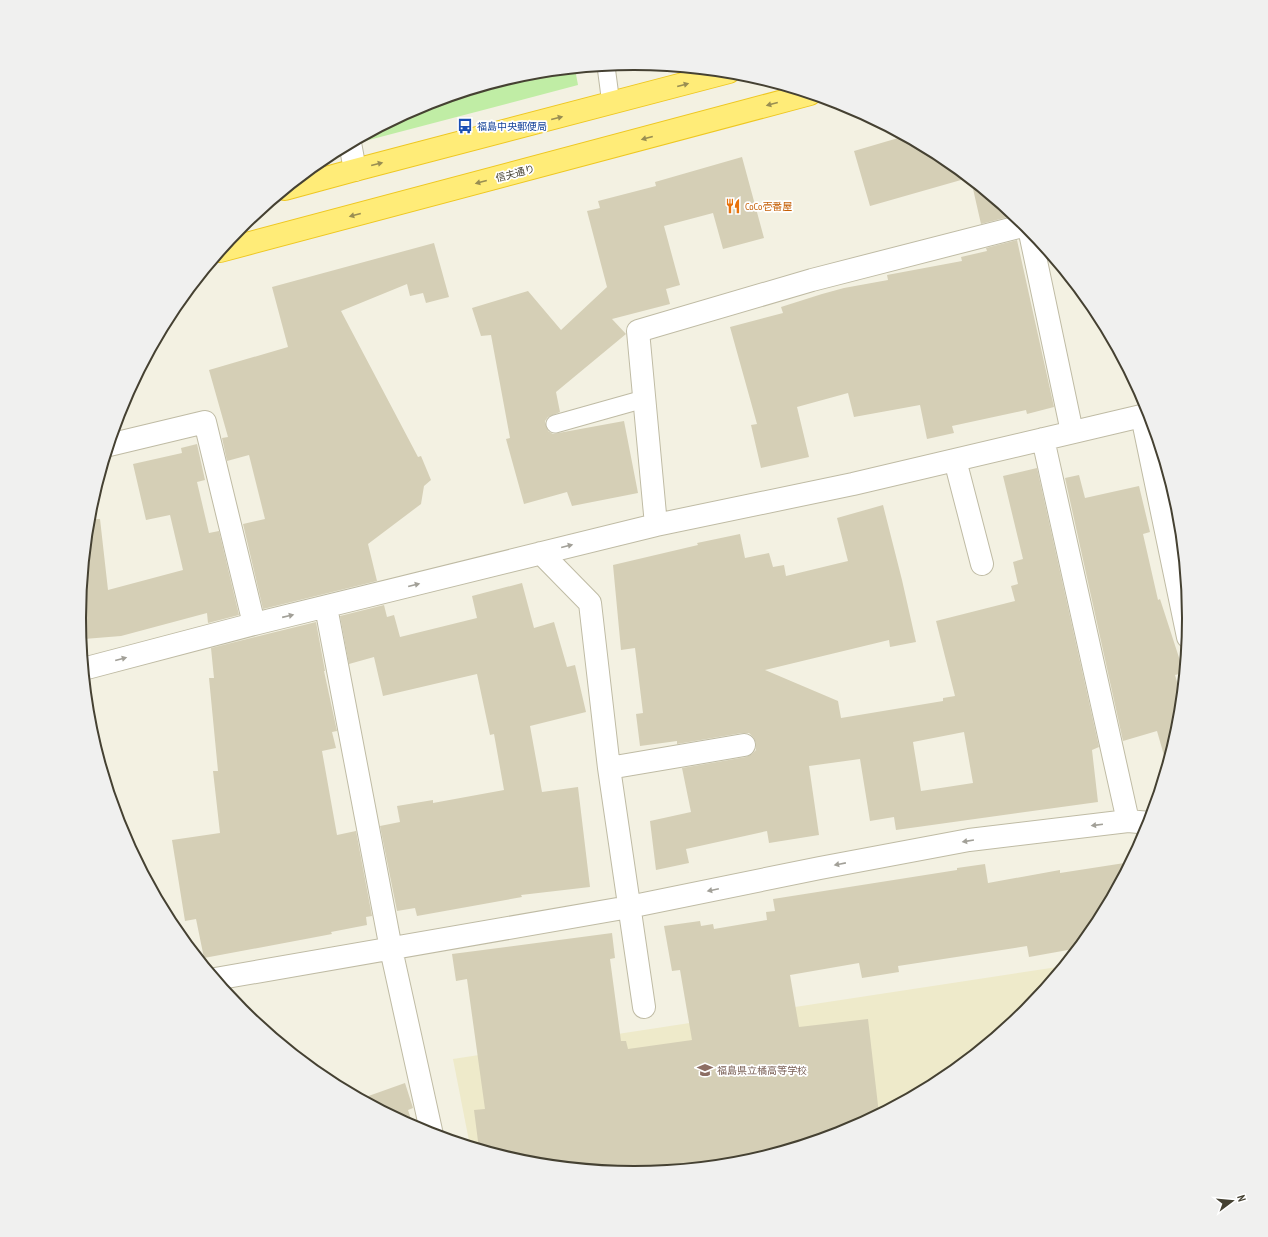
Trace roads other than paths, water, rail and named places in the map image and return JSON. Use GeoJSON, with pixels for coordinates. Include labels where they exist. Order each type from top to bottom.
{"type":"FeatureCollection","features":[{"type":"Feature","properties":{"kind":"highway"},"geometry":{"type":"LineString","coordinates":[[296,186],[713,76]]}},
{"type":"Feature","properties":{"kind":"highway","name":"信夫通り"},"geometry":{"type":"LineString","coordinates":[[230,248],[801,96]]}},
{"type":"Feature","properties":{"kind":"street"},"geometry":{"type":"LineString","coordinates":[[351,149],[355,170]]}},
{"type":"Feature","properties":{"kind":"street"},"geometry":{"type":"LineString","coordinates":[[656,525],[638,331],[812,280],[1018,227]]}},
{"type":"Feature","properties":{"kind":"street"},"geometry":{"type":"LineString","coordinates":[[1032,242],[1072,432]]}},
{"type":"Feature","properties":{"kind":"street"},"geometry":{"type":"LineString","coordinates":[[88,668],[254,624],[656,525],[853,484],[1143,416]]}},
{"type":"Feature","properties":{"kind":"street"},"geometry":{"type":"LineString","coordinates":[[114,444],[204,422],[254,624]]}},
{"type":"Feature","properties":{"kind":"street"},"geometry":{"type":"LineString","coordinates":[[1149,431],[1182,603]]}},
{"type":"Feature","properties":{"kind":"street"},"geometry":{"type":"LineString","coordinates":[[1043,439],[1128,821]]}},
{"type":"Feature","properties":{"kind":"street"},"geometry":{"type":"LineString","coordinates":[[955,460],[982,564]]}},
{"type":"Feature","properties":{"kind":"street"},"geometry":{"type":"LineString","coordinates":[[541,553],[590,603],[609,768],[644,1007]]}},
{"type":"Feature","properties":{"kind":"street"},"geometry":{"type":"LineString","coordinates":[[326,607],[391,948],[430,1127]]}},
{"type":"Feature","properties":{"kind":"street"},"geometry":{"type":"LineString","coordinates":[[609,768],[744,745]]}},
{"type":"Feature","properties":{"kind":"street"},"geometry":{"type":"LineString","coordinates":[[220,978],[629,907],[820,868],[969,840],[1128,821],[1143,822]]}},
{"type":"Feature","properties":{"kind":"lane"},"geometry":{"type":"LineString","coordinates":[[607,71],[612,104]]}},
{"type":"Feature","properties":{"kind":"lane"},"geometry":{"type":"LineString","coordinates":[[555,424],[644,399]]}},
{"type":"Feature","properties":{"kind":"place","name":"福島中央郵便局"},"geometry":{"type":"Point","coordinates":[465,126]}},
{"type":"Feature","properties":{"kind":"place","name":"CoCo壱番屋"},"geometry":{"type":"Point","coordinates":[733,206]}},
{"type":"Feature","properties":{"kind":"place","name":"福島県立橘高等学校"},"geometry":{"type":"Point","coordinates":[705,1070]}}]}
